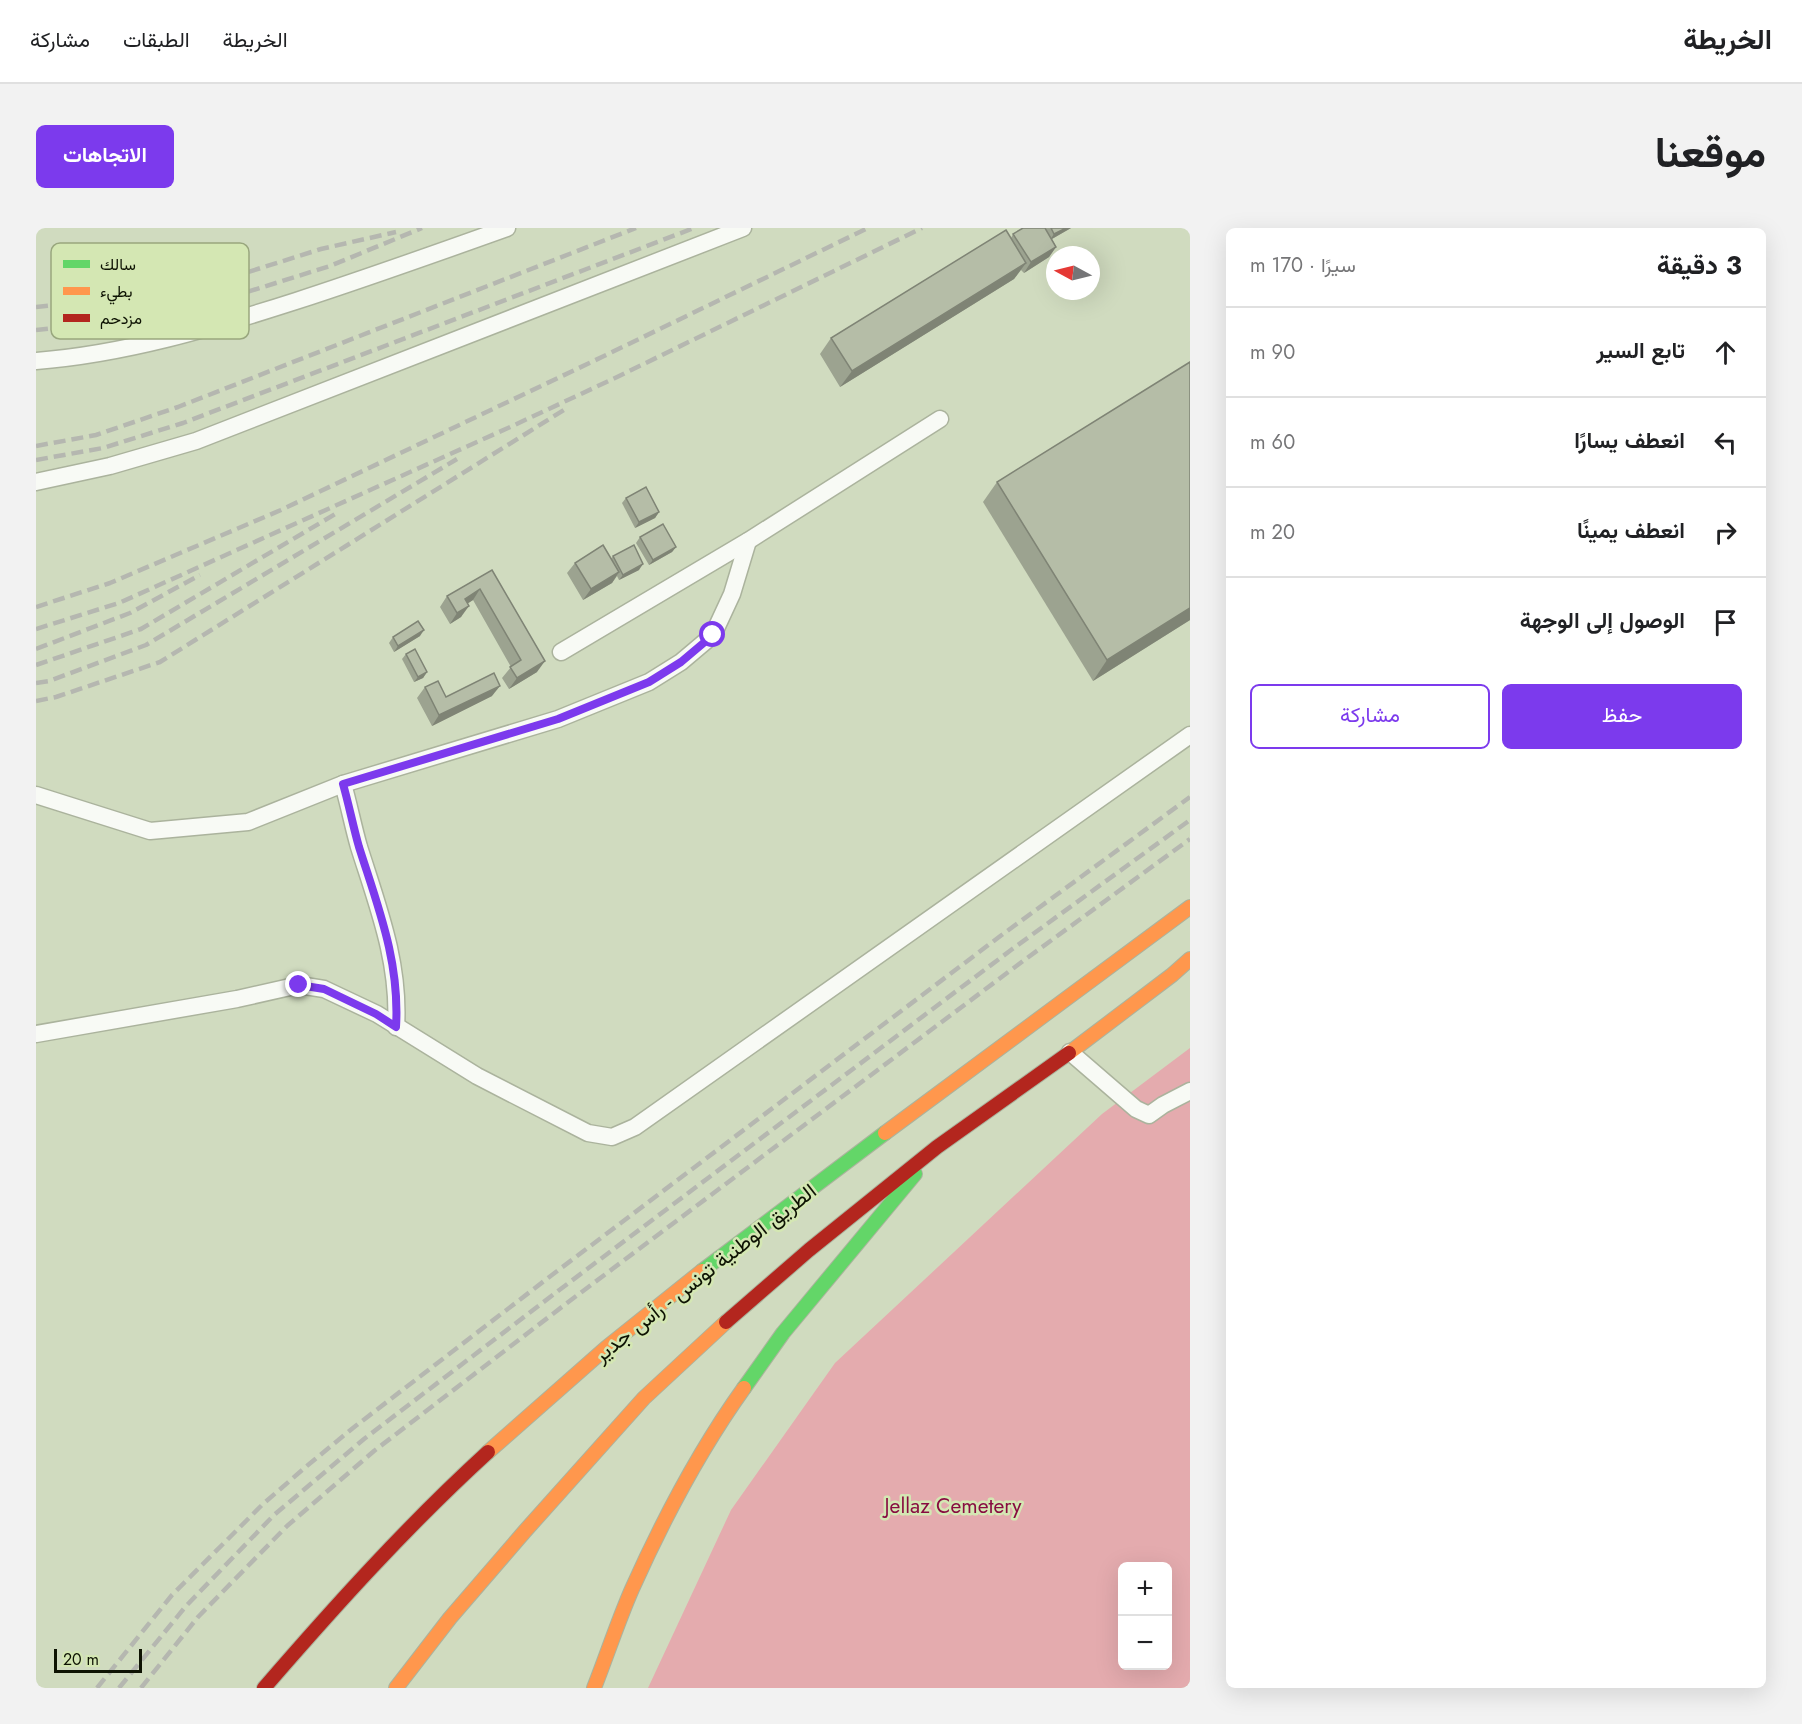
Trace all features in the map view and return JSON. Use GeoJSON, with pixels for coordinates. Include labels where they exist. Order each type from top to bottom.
{"type":"FeatureCollection","features":[{"type":"Feature","properties":{"kind":"main road","name":"الطريق الوطنية تونس - رأس جدير"},"geometry":{"type":"LineString","coordinates":[[264,1688],[420,1515],[526,1417],[664,1300],[1190,907]]}},
{"type":"Feature","properties":{"kind":"main road"},"geometry":{"type":"LineString","coordinates":[[396,1688],[450,1618],[644,1398],[709,1337],[809,1250],[937,1147],[1070,1052],[1190,959]]}},
{"type":"Feature","properties":{"kind":"main road"},"geometry":{"type":"LineString","coordinates":[[594,1688],[632,1590],[675,1501],[730,1407],[783,1333],[937,1147]]}},
{"type":"Feature","properties":{"kind":"lane"},"geometry":{"type":"LineString","coordinates":[[249,317],[507,228]]}},
{"type":"Feature","properties":{"kind":"lane"},"geometry":{"type":"LineString","coordinates":[[36,482],[110,466],[196,441],[743,228]]}},
{"type":"Feature","properties":{"kind":"lane"},"geometry":{"type":"LineString","coordinates":[[36,362],[166,339]]}},
{"type":"Feature","properties":{"kind":"lane"},"geometry":{"type":"LineString","coordinates":[[561,652],[748,541],[940,419]]}},
{"type":"Feature","properties":{"kind":"lane"},"geometry":{"type":"LineString","coordinates":[[36,795],[150,831],[248,822],[343,784],[558,719],[649,682],[681,662],[713,635],[732,594],[748,541]]}},
{"type":"Feature","properties":{"kind":"lane"},"geometry":{"type":"LineString","coordinates":[[36,1034],[237,999],[299,985],[324,989],[376,1014],[477,1076],[550,1115],[588,1133],[612,1137],[635,1127],[1190,735]]}},
{"type":"Feature","properties":{"kind":"lane"},"geometry":{"type":"LineString","coordinates":[[343,784],[358,843],[391,950],[397,1002],[396,1027]]}},
{"type":"Feature","properties":{"kind":"lane"},"geometry":{"type":"LineString","coordinates":[[1070,1052],[1136,1109],[1149,1115],[1190,1091]]}},
{"type":"Feature","properties":{"kind":"green space","name":"Jellaz Cemetery"},"geometry":{"type":"Polygon","coordinates":[[[1190,1048],[1190,1688],[648,1688],[731,1510],[835,1363],[1102,1114],[1190,1048]]]}},
{"type":"Feature","properties":{"kind":"building"},"geometry":{"type":"Polygon","coordinates":[[[1023,228],[1045,228],[1055,246],[1046,246],[1046,253],[1031,262],[1013,234],[1023,228]]]}},
{"type":"Feature","properties":{"kind":"building"},"geometry":{"type":"Polygon","coordinates":[[[1051,228],[1066,228],[1054,234],[1051,228]]]}},
{"type":"Feature","properties":{"kind":"building"},"geometry":{"type":"Polygon","coordinates":[[[1006,230],[1026,263],[852,371],[831,338],[1006,230]]]}},
{"type":"Feature","properties":{"kind":"building"},"geometry":{"type":"Polygon","coordinates":[[[1190,362],[1190,608],[1107,660],[997,482],[1190,362]]]}},
{"type":"Feature","properties":{"kind":"building"},"geometry":{"type":"Polygon","coordinates":[[[646,487],[659,512],[639,522],[626,498],[646,487]]]}},
{"type":"Feature","properties":{"kind":"building"},"geometry":{"type":"Polygon","coordinates":[[[663,524],[676,547],[653,560],[640,537],[663,524]]]}},
{"type":"Feature","properties":{"kind":"building"},"geometry":{"type":"Polygon","coordinates":[[[603,545],[619,572],[591,589],[575,563],[603,545]]]}},
{"type":"Feature","properties":{"kind":"building"},"geometry":{"type":"Polygon","coordinates":[[[634,545],[643,564],[623,575],[613,556],[634,545]]]}},
{"type":"Feature","properties":{"kind":"building"},"geometry":{"type":"Polygon","coordinates":[[[492,570],[545,661],[517,678],[510,667],[521,660],[480,589],[465,599],[469,606],[457,613],[447,596],[492,570]]]}},
{"type":"Feature","properties":{"kind":"building"},"geometry":{"type":"Polygon","coordinates":[[[418,621],[424,630],[398,646],[393,637],[418,621]]]}},
{"type":"Feature","properties":{"kind":"building"},"geometry":{"type":"Polygon","coordinates":[[[415,649],[427,672],[418,677],[406,654],[415,649]]]}},
{"type":"Feature","properties":{"kind":"building"},"geometry":{"type":"Polygon","coordinates":[[[494,673],[500,686],[439,715],[425,687],[438,681],[446,697],[494,673]]]}},
{"type":"Feature","properties":{"kind":"railway"},"geometry":{"type":"LineString","coordinates":[[249,291],[330,266],[422,228]]}},
{"type":"Feature","properties":{"kind":"railway"},"geometry":{"type":"LineString","coordinates":[[36,446],[96,435],[178,407],[636,228]]}},
{"type":"Feature","properties":{"kind":"railway"},"geometry":{"type":"LineString","coordinates":[[36,460],[103,448],[183,423],[694,228]]}},
{"type":"Feature","properties":{"kind":"railway"},"geometry":{"type":"LineString","coordinates":[[36,607],[110,583],[281,510],[868,228]]}},
{"type":"Feature","properties":{"kind":"railway"},"geometry":{"type":"LineString","coordinates":[[36,629],[119,603],[508,428],[922,228]]}},
{"type":"Feature","properties":{"kind":"railway"},"geometry":{"type":"LineString","coordinates":[[249,272],[321,249],[396,232]]}},
{"type":"Feature","properties":{"kind":"railway"},"geometry":{"type":"LineString","coordinates":[[36,307],[51,306]]}},
{"type":"Feature","properties":{"kind":"railway"},"geometry":{"type":"LineString","coordinates":[[36,330],[51,328]]}},
{"type":"Feature","properties":{"kind":"railway"},"geometry":{"type":"LineString","coordinates":[[36,701],[56,697],[160,662],[567,408]]}},
{"type":"Feature","properties":{"kind":"railway"},"geometry":{"type":"LineString","coordinates":[[36,683],[49,681],[146,645],[457,459]]}},
{"type":"Feature","properties":{"kind":"railway"},"geometry":{"type":"LineString","coordinates":[[36,665],[141,629],[337,513]]}},
{"type":"Feature","properties":{"kind":"railway"},"geometry":{"type":"LineString","coordinates":[[36,649],[130,613],[200,575]]}},
{"type":"Feature","properties":{"kind":"railway"},"geometry":{"type":"LineString","coordinates":[[97,1688],[172,1595],[263,1504],[353,1428],[999,937],[1190,797]]}},
{"type":"Feature","properties":{"kind":"railway"},"geometry":{"type":"LineString","coordinates":[[119,1688],[186,1606],[274,1515],[364,1439],[1011,950],[1190,820]]}},
{"type":"Feature","properties":{"kind":"railway"},"geometry":{"type":"LineString","coordinates":[[141,1688],[198,1617],[287,1526],[374,1451],[567,1303],[1023,961],[1190,839]]}},
{"type":"Feature","properties":{"kind":"traffic: fast"},"geometry":{"type":"LineString","coordinates":[[702,1271],[885,1133]]}},
{"type":"Feature","properties":{"kind":"traffic: fast"},"geometry":{"type":"LineString","coordinates":[[744,1388],[783,1333],[915,1174]]}},
{"type":"Feature","properties":{"kind":"traffic: slow"},"geometry":{"type":"LineString","coordinates":[[885,1133],[1190,907]]}},
{"type":"Feature","properties":{"kind":"traffic: slow"},"geometry":{"type":"LineString","coordinates":[[1069,1053],[1190,959]]}},
{"type":"Feature","properties":{"kind":"traffic: slow"},"geometry":{"type":"LineString","coordinates":[[488,1452],[606,1348],[702,1271]]}},
{"type":"Feature","properties":{"kind":"traffic: slow"},"geometry":{"type":"LineString","coordinates":[[396,1688],[450,1618],[644,1398],[726,1322]]}},
{"type":"Feature","properties":{"kind":"traffic: slow"},"geometry":{"type":"LineString","coordinates":[[594,1688],[627,1601],[656,1538],[698,1460],[744,1388]]}},
{"type":"Feature","properties":{"kind":"traffic: jam"},"geometry":{"type":"LineString","coordinates":[[726,1322],[809,1250],[937,1147],[1069,1053]]}},
{"type":"Feature","properties":{"kind":"traffic: jam"},"geometry":{"type":"LineString","coordinates":[[264,1688],[372,1567],[488,1452]]}},
{"type":"Feature","properties":{"kind":"route"},"geometry":{"type":"LineString","coordinates":[[299,985],[324,989],[376,1014],[396,1027],[397,1002],[391,950],[358,843],[343,784],[558,719],[649,682],[681,662],[713,635]]}}]}
